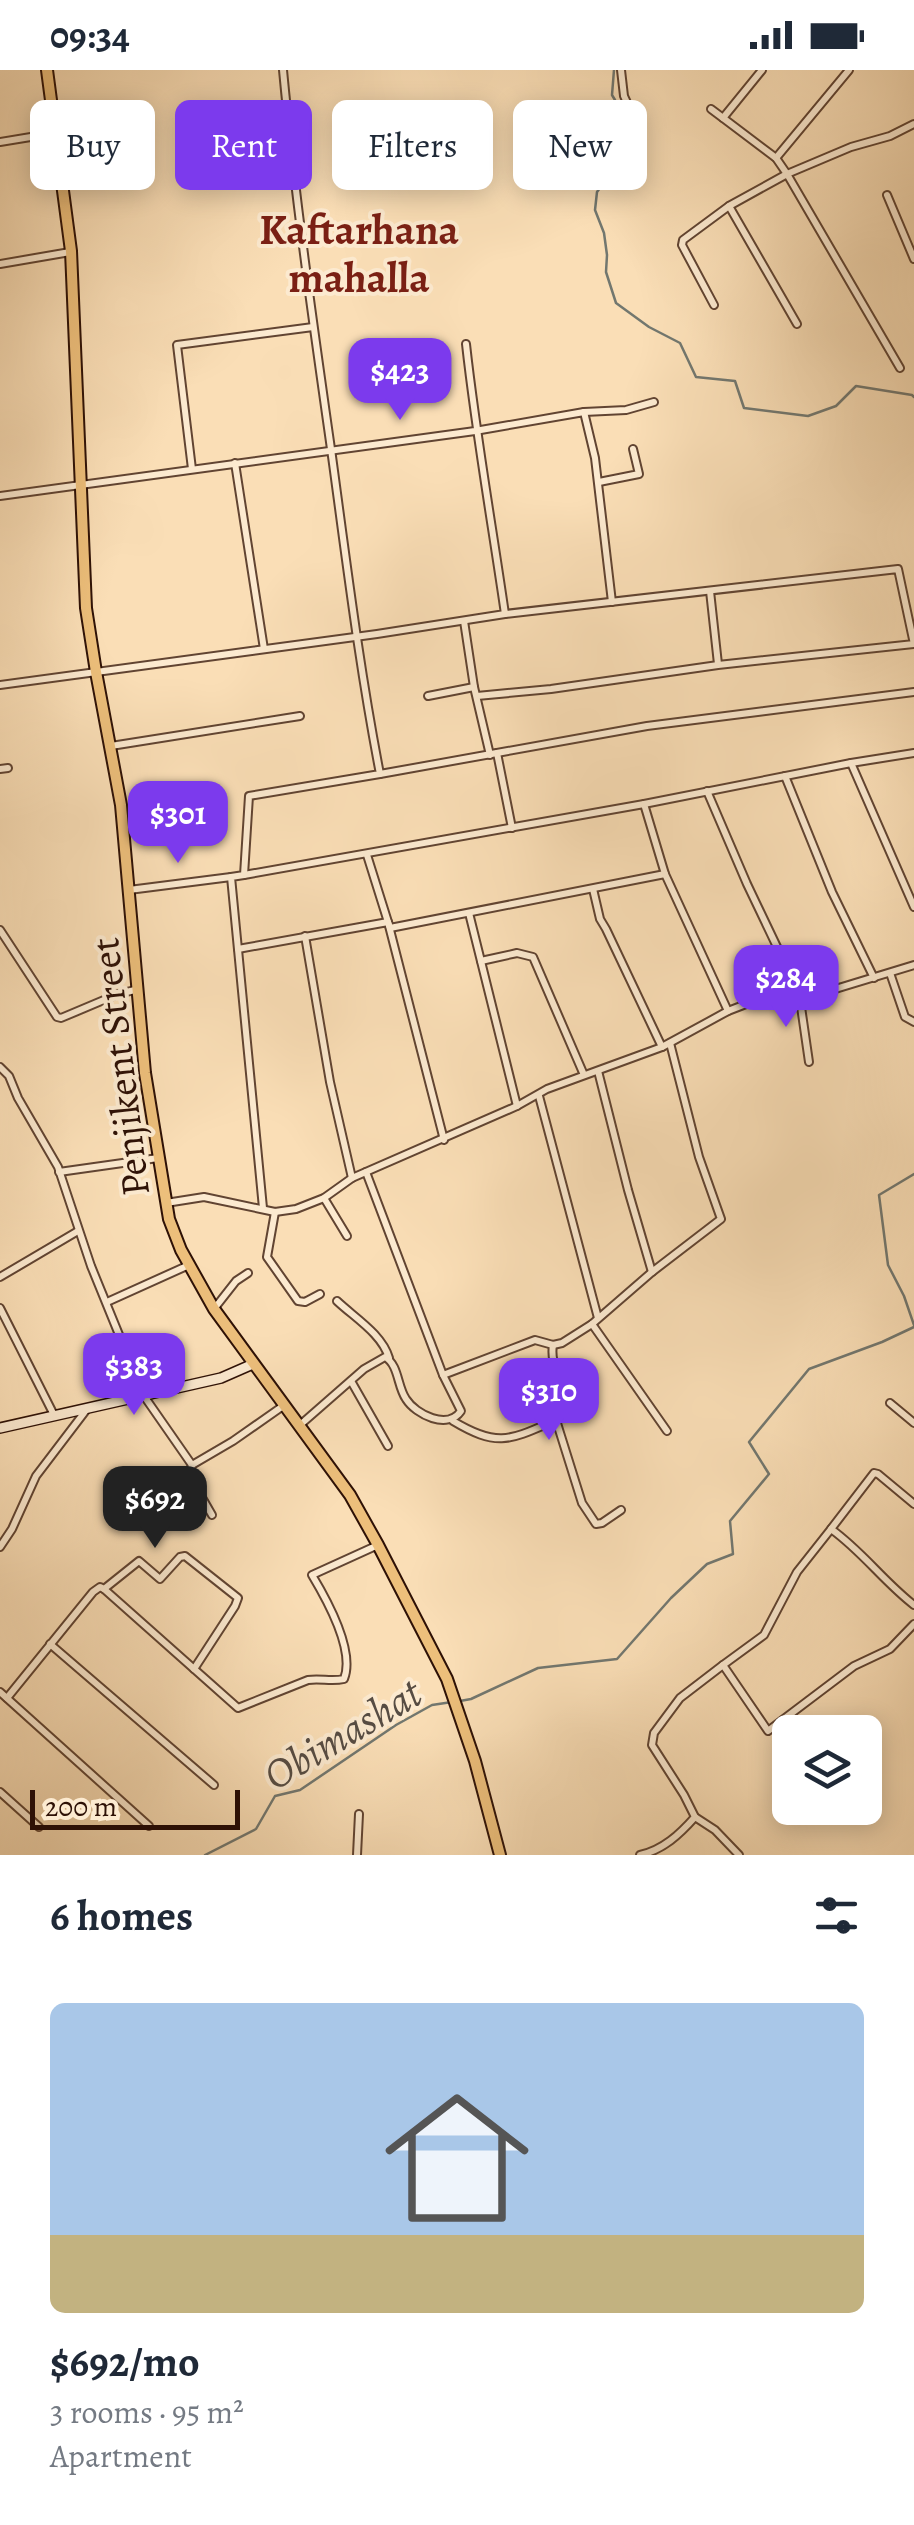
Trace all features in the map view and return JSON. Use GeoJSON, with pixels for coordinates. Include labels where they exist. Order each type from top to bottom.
{"type":"FeatureCollection","features":[{"type":"Feature","properties":{"kind":"main road","name":"Penjikent Street"},"geometry":{"type":"LineString","coordinates":[[46,70],[50,100]]}},
{"type":"Feature","properties":{"kind":"main road","name":"Penjikent Street"},"geometry":{"type":"LineString","coordinates":[[63,190],[72,252],[86,608],[121,805],[145,1073],[174,1234],[214,1309],[350,1494],[378,1545],[447,1679],[500,1855]]}},
{"type":"Feature","properties":{"kind":"main road"},"geometry":{"type":"LineString","coordinates":[[0,1428],[221,1378],[252,1364]]}},
{"type":"Feature","properties":{"kind":"street"},"geometry":{"type":"LineString","coordinates":[[283,70],[286,100]]}},
{"type":"Feature","properties":{"kind":"street"},"geometry":{"type":"LineString","coordinates":[[620,70],[626,100]]}},
{"type":"Feature","properties":{"kind":"street"},"geometry":{"type":"LineString","coordinates":[[722,118],[762,70]]}},
{"type":"Feature","properties":{"kind":"street"},"geometry":{"type":"LineString","coordinates":[[776,158],[849,70]]}},
{"type":"Feature","properties":{"kind":"street"},"geometry":{"type":"LineString","coordinates":[[711,109],[776,158],[900,368]]}},
{"type":"Feature","properties":{"kind":"street"},"geometry":{"type":"LineString","coordinates":[[714,305],[682,240],[729,206],[787,174],[914,124]]}},
{"type":"Feature","properties":{"kind":"street"},"geometry":{"type":"LineString","coordinates":[[0,142],[30,137]]}},
{"type":"Feature","properties":{"kind":"street"},"geometry":{"type":"LineString","coordinates":[[295,190],[356,637],[380,774]]}},
{"type":"Feature","properties":{"kind":"street"},"geometry":{"type":"LineString","coordinates":[[888,195],[914,259]]}},
{"type":"Feature","properties":{"kind":"street"},"geometry":{"type":"LineString","coordinates":[[729,206],[796,324]]}},
{"type":"Feature","properties":{"kind":"street"},"geometry":{"type":"LineString","coordinates":[[0,264],[72,252]]}},
{"type":"Feature","properties":{"kind":"street"},"geometry":{"type":"LineString","coordinates":[[192,469],[177,345],[313,327]]}},
{"type":"Feature","properties":{"kind":"street"},"geometry":{"type":"LineString","coordinates":[[466,344],[504,614]]}},
{"type":"Feature","properties":{"kind":"street"},"geometry":{"type":"LineString","coordinates":[[0,496],[476,432],[584,412],[626,410],[654,402]]}},
{"type":"Feature","properties":{"kind":"street"},"geometry":{"type":"LineString","coordinates":[[584,412],[598,482],[612,602]]}},
{"type":"Feature","properties":{"kind":"street"},"geometry":{"type":"LineString","coordinates":[[598,482],[639,474],[633,449]]}},
{"type":"Feature","properties":{"kind":"street"},"geometry":{"type":"LineString","coordinates":[[235,463],[264,650]]}},
{"type":"Feature","properties":{"kind":"street"},"geometry":{"type":"LineString","coordinates":[[0,685],[504,614],[898,569],[914,644],[476,696]]}},
{"type":"Feature","properties":{"kind":"street"},"geometry":{"type":"LineString","coordinates":[[710,591],[718,665]]}},
{"type":"Feature","properties":{"kind":"street"},"geometry":{"type":"LineString","coordinates":[[464,621],[476,696],[512,828]]}},
{"type":"Feature","properties":{"kind":"street"},"geometry":{"type":"LineString","coordinates":[[428,696],[474,687]]}},
{"type":"Feature","properties":{"kind":"street"},"geometry":{"type":"LineString","coordinates":[[244,875],[249,796],[647,726],[914,692]]}},
{"type":"Feature","properties":{"kind":"street"},"geometry":{"type":"LineString","coordinates":[[110,746],[300,716]]}},
{"type":"Feature","properties":{"kind":"street"},"geometry":{"type":"LineString","coordinates":[[129,890],[367,854],[914,753]]}},
{"type":"Feature","properties":{"kind":"street"},"geometry":{"type":"LineString","coordinates":[[851,763],[914,907]]}},
{"type":"Feature","properties":{"kind":"street"},"geometry":{"type":"LineString","coordinates":[[785,776],[832,892],[874,978]]}},
{"type":"Feature","properties":{"kind":"street"},"geometry":{"type":"LineString","coordinates":[[708,791],[797,989],[809,1062]]}},
{"type":"Feature","properties":{"kind":"street"},"geometry":{"type":"LineString","coordinates":[[644,804],[665,874],[728,1011]]}},
{"type":"Feature","properties":{"kind":"street"},"geometry":{"type":"LineString","coordinates":[[367,854],[390,928],[665,874]]}},
{"type":"Feature","properties":{"kind":"street"},"geometry":{"type":"LineString","coordinates":[[231,877],[263,1208]]}},
{"type":"Feature","properties":{"kind":"street"},"geometry":{"type":"LineString","coordinates":[[443,1375],[534,1340],[562,1342],[595,1321],[721,1219],[698,1157],[666,1045],[600,920],[593,890]]}},
{"type":"Feature","properties":{"kind":"street"},"geometry":{"type":"LineString","coordinates":[[469,913],[517,1106]]}},
{"type":"Feature","properties":{"kind":"street"},"geometry":{"type":"LineString","coordinates":[[238,949],[388,922]]}},
{"type":"Feature","properties":{"kind":"street"},"geometry":{"type":"LineString","coordinates":[[388,922],[444,1140]]}},
{"type":"Feature","properties":{"kind":"street"},"geometry":{"type":"LineString","coordinates":[[0,930],[58,1018],[139,988]]}},
{"type":"Feature","properties":{"kind":"street"},"geometry":{"type":"LineString","coordinates":[[305,936],[330,1082],[352,1178]]}},
{"type":"Feature","properties":{"kind":"street"},"geometry":{"type":"LineString","coordinates":[[481,961],[517,953],[533,957],[584,1075]]}},
{"type":"Feature","properties":{"kind":"street"},"geometry":{"type":"LineString","coordinates":[[797,989],[809,997],[914,965]]}},
{"type":"Feature","properties":{"kind":"street"},"geometry":{"type":"LineString","coordinates":[[890,972],[905,1016],[914,1022]]}},
{"type":"Feature","properties":{"kind":"street"},"geometry":{"type":"LineString","coordinates":[[166,1202],[204,1198],[275,1212],[296,1209],[324,1198],[352,1178],[444,1140],[548,1089],[666,1045],[728,1011],[797,989]]}},
{"type":"Feature","properties":{"kind":"street"},"geometry":{"type":"LineString","coordinates":[[0,1068],[10,1076],[59,1172],[78,1231],[144,1396],[192,1465]]}},
{"type":"Feature","properties":{"kind":"street"},"geometry":{"type":"LineString","coordinates":[[598,1070],[652,1272]]}},
{"type":"Feature","properties":{"kind":"street"},"geometry":{"type":"LineString","coordinates":[[539,1096],[595,1321],[667,1431]]}},
{"type":"Feature","properties":{"kind":"street"},"geometry":{"type":"LineString","coordinates":[[59,1172],[159,1158]]}},
{"type":"Feature","properties":{"kind":"street"},"geometry":{"type":"LineString","coordinates":[[338,1301],[379,1338],[413,1408],[442,1422],[461,1412],[443,1375],[366,1172]]}},
{"type":"Feature","properties":{"kind":"street"},"geometry":{"type":"LineString","coordinates":[[324,1198],[347,1236]]}},
{"type":"Feature","properties":{"kind":"street"},"geometry":{"type":"LineString","coordinates":[[275,1212],[267,1257],[298,1300],[304,1302],[320,1294]]}},
{"type":"Feature","properties":{"kind":"street"},"geometry":{"type":"LineString","coordinates":[[0,1277],[78,1231]]}},
{"type":"Feature","properties":{"kind":"street"},"geometry":{"type":"LineString","coordinates":[[106,1302],[188,1265]]}},
{"type":"Feature","properties":{"kind":"street"},"geometry":{"type":"LineString","coordinates":[[214,1309],[236,1281],[248,1273]]}},
{"type":"Feature","properties":{"kind":"street"},"geometry":{"type":"LineString","coordinates":[[0,1308],[54,1416]]}},
{"type":"Feature","properties":{"kind":"street"},"geometry":{"type":"LineString","coordinates":[[452,1420],[480,1437],[506,1439],[556,1420],[566,1397],[551,1358],[552,1344]]}},
{"type":"Feature","properties":{"kind":"street"},"geometry":{"type":"LineString","coordinates":[[299,1426],[351,1380],[383,1357],[389,1358]]}},
{"type":"Feature","properties":{"kind":"street"},"geometry":{"type":"LineString","coordinates":[[351,1380],[388,1446]]}},
{"type":"Feature","properties":{"kind":"street"},"geometry":{"type":"LineString","coordinates":[[890,1403],[914,1423]]}},
{"type":"Feature","properties":{"kind":"street"},"geometry":{"type":"LineString","coordinates":[[212,1515],[188,1476],[192,1465],[283,1406]]}},
{"type":"Feature","properties":{"kind":"street"},"geometry":{"type":"LineString","coordinates":[[0,1548],[36,1476],[88,1408]]}},
{"type":"Feature","properties":{"kind":"street"},"geometry":{"type":"LineString","coordinates":[[556,1420],[582,1502],[596,1524],[621,1510]]}},
{"type":"Feature","properties":{"kind":"street"},"geometry":{"type":"LineString","coordinates":[[739,1855],[715,1830],[695,1817],[652,1745],[654,1733],[680,1698],[764,1635],[797,1572],[874,1473],[914,1504]]}},
{"type":"Feature","properties":{"kind":"street"},"geometry":{"type":"LineString","coordinates":[[830,1528],[914,1606]]}},
{"type":"Feature","properties":{"kind":"street"},"geometry":{"type":"LineString","coordinates":[[149,1826],[4,1695],[100,1587],[238,1708],[308,1680],[344,1679],[348,1668],[336,1621],[312,1575],[378,1545]]}},
{"type":"Feature","properties":{"kind":"street"},"geometry":{"type":"LineString","coordinates":[[104,1589],[139,1561],[160,1579],[185,1556],[238,1598],[194,1669]]}},
{"type":"Feature","properties":{"kind":"street"},"geometry":{"type":"LineString","coordinates":[[723,1665],[768,1731],[854,1666],[890,1648],[914,1624]]}},
{"type":"Feature","properties":{"kind":"street"},"geometry":{"type":"LineString","coordinates":[[50,1644],[214,1785]]}},
{"type":"Feature","properties":{"kind":"street"},"geometry":{"type":"LineString","coordinates":[[0,1792],[40,1827]]}},
{"type":"Feature","properties":{"kind":"street"},"geometry":{"type":"LineString","coordinates":[[357,1855],[359,1814]]}},
{"type":"Feature","properties":{"kind":"street"},"geometry":{"type":"LineString","coordinates":[[640,1855],[666,1844],[695,1817]]}},
{"type":"Feature","properties":{"kind":"waterway","name":"Obimashat"},"geometry":{"type":"LineString","coordinates":[[614,70],[615,106],[605,124],[596,125],[593,136],[604,144],[603,149],[613,159],[597,192],[595,210],[604,233],[606,272],[616,303],[680,343],[696,377],[735,381],[744,408],[808,416],[836,406],[856,386],[914,397]]}},
{"type":"Feature","properties":{"kind":"waterway","name":"Obimashat"},"geometry":{"type":"LineString","coordinates":[[914,1174],[879,1195],[888,1265],[914,1325]]}},
{"type":"Feature","properties":{"kind":"waterway","name":"Obimashat"},"geometry":{"type":"LineString","coordinates":[[460,1701],[538,1668],[617,1659],[707,1564],[733,1554],[730,1521],[769,1474],[749,1442],[809,1369],[914,1327]]}},
{"type":"Feature","properties":{"kind":"waterway","name":"Obimashat"},"geometry":{"type":"LineString","coordinates":[[205,1855],[256,1829],[275,1796],[300,1790],[432,1705],[452,1702]]}},
{"type":"Feature","properties":{"kind":"district","name":"Kaftarhana mahalla"},"geometry":{"type":"Point","coordinates":[359,253]}}]}
